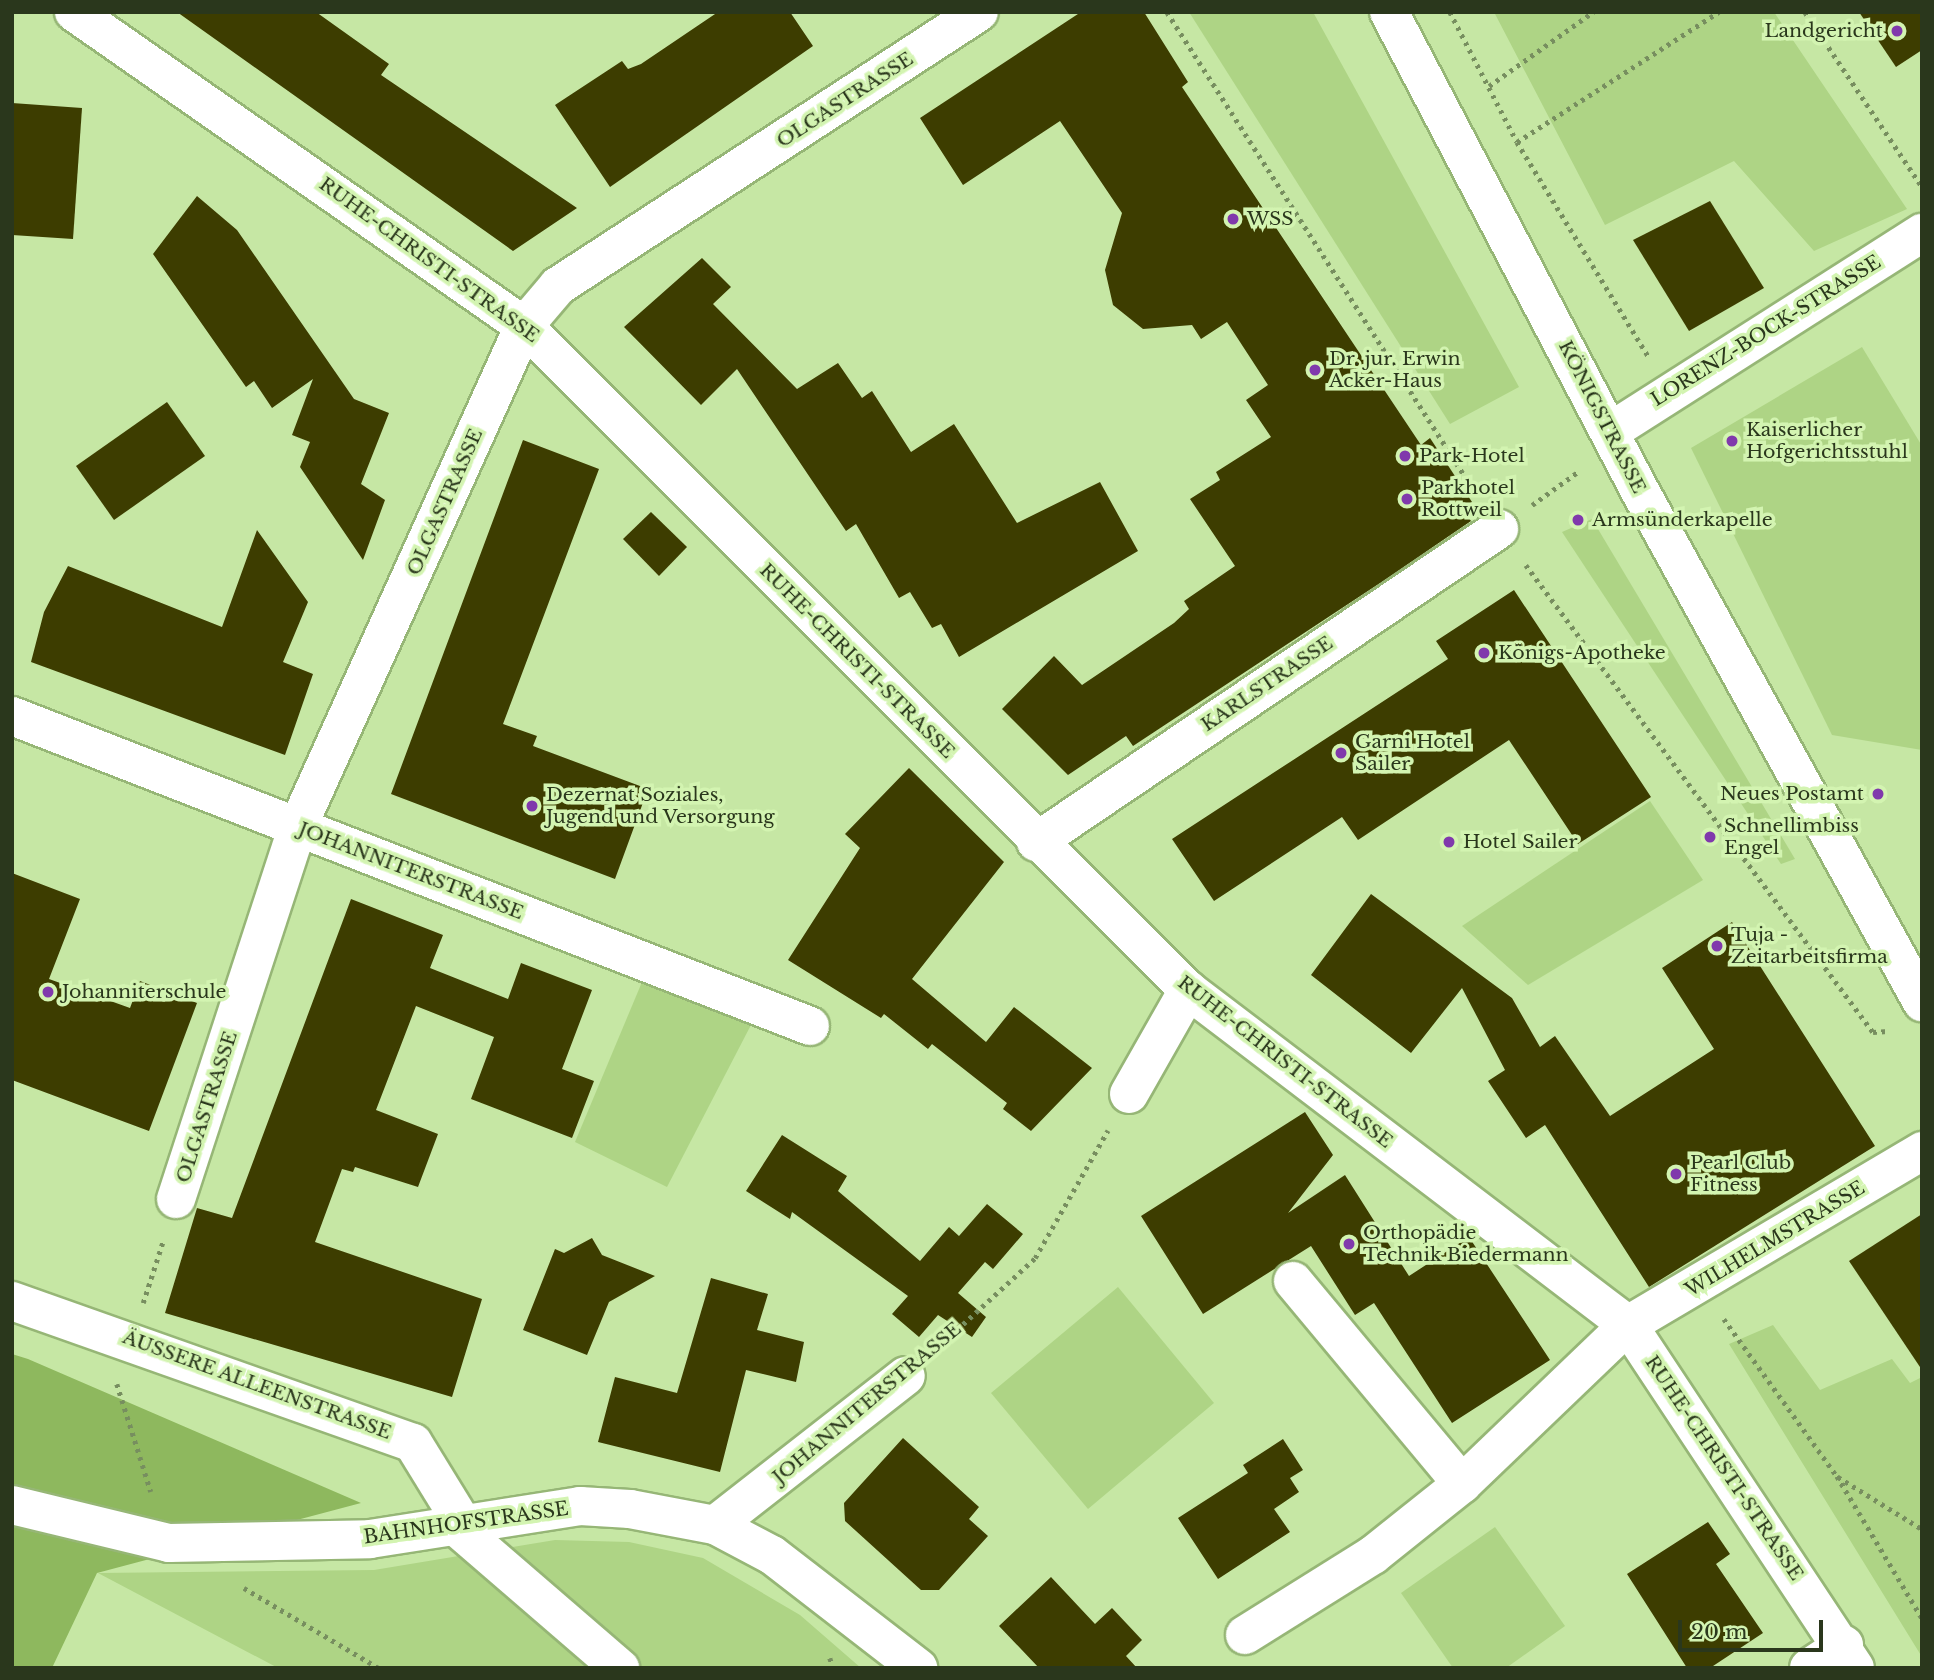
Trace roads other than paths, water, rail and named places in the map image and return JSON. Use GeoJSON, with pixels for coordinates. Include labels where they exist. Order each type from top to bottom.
{"type":"FeatureCollection","features":[{"type":"Feature","properties":{"kind":"street","name":"RUHE-CHRISTI-STRASSE"},"geometry":{"type":"LineString","coordinates":[[74,12],[524,326],[1037,842],[1188,990],[1628,1325],[1850,1656],[1809,1668]]}},
{"type":"Feature","properties":{"kind":"street","name":"KÖNIGSTRASSE"},"geometry":{"type":"LineString","coordinates":[[1389,12],[1614,437],[1922,1002]]}},
{"type":"Feature","properties":{"kind":"street","name":"OLGASTRASSE"},"geometry":{"type":"LineString","coordinates":[[176,1199],[298,826],[524,326],[558,286],[957,18]]}},
{"type":"Feature","properties":{"kind":"street","name":"LORENZ-BOCK-STRASSE"},"geometry":{"type":"LineString","coordinates":[[1614,437],[1672,388],[1922,233]]}},
{"type":"Feature","properties":{"kind":"street","name":"KARLSTRASSE"},"geometry":{"type":"LineString","coordinates":[[1037,842],[1499,529]]}},
{"type":"Feature","properties":{"kind":"street","name":"JOHANNITERSTRASSE"},"geometry":{"type":"LineString","coordinates":[[12,716],[810,1026]]}},
{"type":"Feature","properties":{"kind":"street"},"geometry":{"type":"LineString","coordinates":[[1129,1094],[1188,990]]}},
{"type":"Feature","properties":{"kind":"street","name":"WILHELMSTRASSE"},"geometry":{"type":"LineString","coordinates":[[1628,1325],[1922,1151]]}},
{"type":"Feature","properties":{"kind":"street"},"geometry":{"type":"LineString","coordinates":[[1293,1281],[1462,1484]]}},
{"type":"Feature","properties":{"kind":"street","name":"ÄUSSERE ALLEENSTRASSE"},"geometry":{"type":"LineString","coordinates":[[12,1301],[413,1443],[457,1522],[620,1668]]}},
{"type":"Feature","properties":{"kind":"street"},"geometry":{"type":"LineString","coordinates":[[1245,1635],[1373,1555],[1462,1484],[1628,1325]]}},
{"type":"Feature","properties":{"kind":"street","name":"JOHANNITERSTRASSE"},"geometry":{"type":"LineString","coordinates":[[715,1525],[906,1376]]}},
{"type":"Feature","properties":{"kind":"street","name":"BAHNHOFSTRASSE"},"geometry":{"type":"LineString","coordinates":[[12,1505],[169,1543],[370,1539],[457,1522],[580,1506],[715,1525],[831,1594],[918,1668]]}},
{"type":"Feature","properties":{"kind":"place","name":"Landgericht"},"geometry":{"type":"Point","coordinates":[1897,31]}},
{"type":"Feature","properties":{"kind":"place","name":"WSS"},"geometry":{"type":"Point","coordinates":[1233,219]}},
{"type":"Feature","properties":{"kind":"place","name":"Dr. jur. Erwin Acker-Haus"},"geometry":{"type":"Point","coordinates":[1315,370]}},
{"type":"Feature","properties":{"kind":"place","name":"Kaiserlicher Hofgerichtsstuhl"},"geometry":{"type":"Point","coordinates":[1732,441]}},
{"type":"Feature","properties":{"kind":"place","name":"Park-Hotel"},"geometry":{"type":"Point","coordinates":[1405,456]}},
{"type":"Feature","properties":{"kind":"place","name":"Parkhotel Rottweil"},"geometry":{"type":"Point","coordinates":[1407,499]}},
{"type":"Feature","properties":{"kind":"place","name":"Armsünderkapelle"},"geometry":{"type":"Point","coordinates":[1578,520]}},
{"type":"Feature","properties":{"kind":"place","name":"Königs-Apotheke"},"geometry":{"type":"Point","coordinates":[1484,653]}},
{"type":"Feature","properties":{"kind":"place","name":"Garni Hotel Sailer"},"geometry":{"type":"Point","coordinates":[1341,753]}},
{"type":"Feature","properties":{"kind":"place","name":"Neues Postamt"},"geometry":{"type":"Point","coordinates":[1878,794]}},
{"type":"Feature","properties":{"kind":"place","name":"Dezernat Soziales, Jugend und Versorgung"},"geometry":{"type":"Point","coordinates":[532,806]}},
{"type":"Feature","properties":{"kind":"place","name":"Schnellimbiss Engel"},"geometry":{"type":"Point","coordinates":[1710,837]}},
{"type":"Feature","properties":{"kind":"place","name":"Hotel Sailer"},"geometry":{"type":"Point","coordinates":[1449,842]}},
{"type":"Feature","properties":{"kind":"place","name":"Tuja - Zeitarbeitsfirma"},"geometry":{"type":"Point","coordinates":[1717,946]}},
{"type":"Feature","properties":{"kind":"place","name":"Johanniterschule"},"geometry":{"type":"Point","coordinates":[48,992]}},
{"type":"Feature","properties":{"kind":"place","name":"Pearl Club Fitness"},"geometry":{"type":"Point","coordinates":[1676,1174]}},
{"type":"Feature","properties":{"kind":"place","name":"Orthopädie Technik Biedermann"},"geometry":{"type":"Point","coordinates":[1349,1244]}}]}
